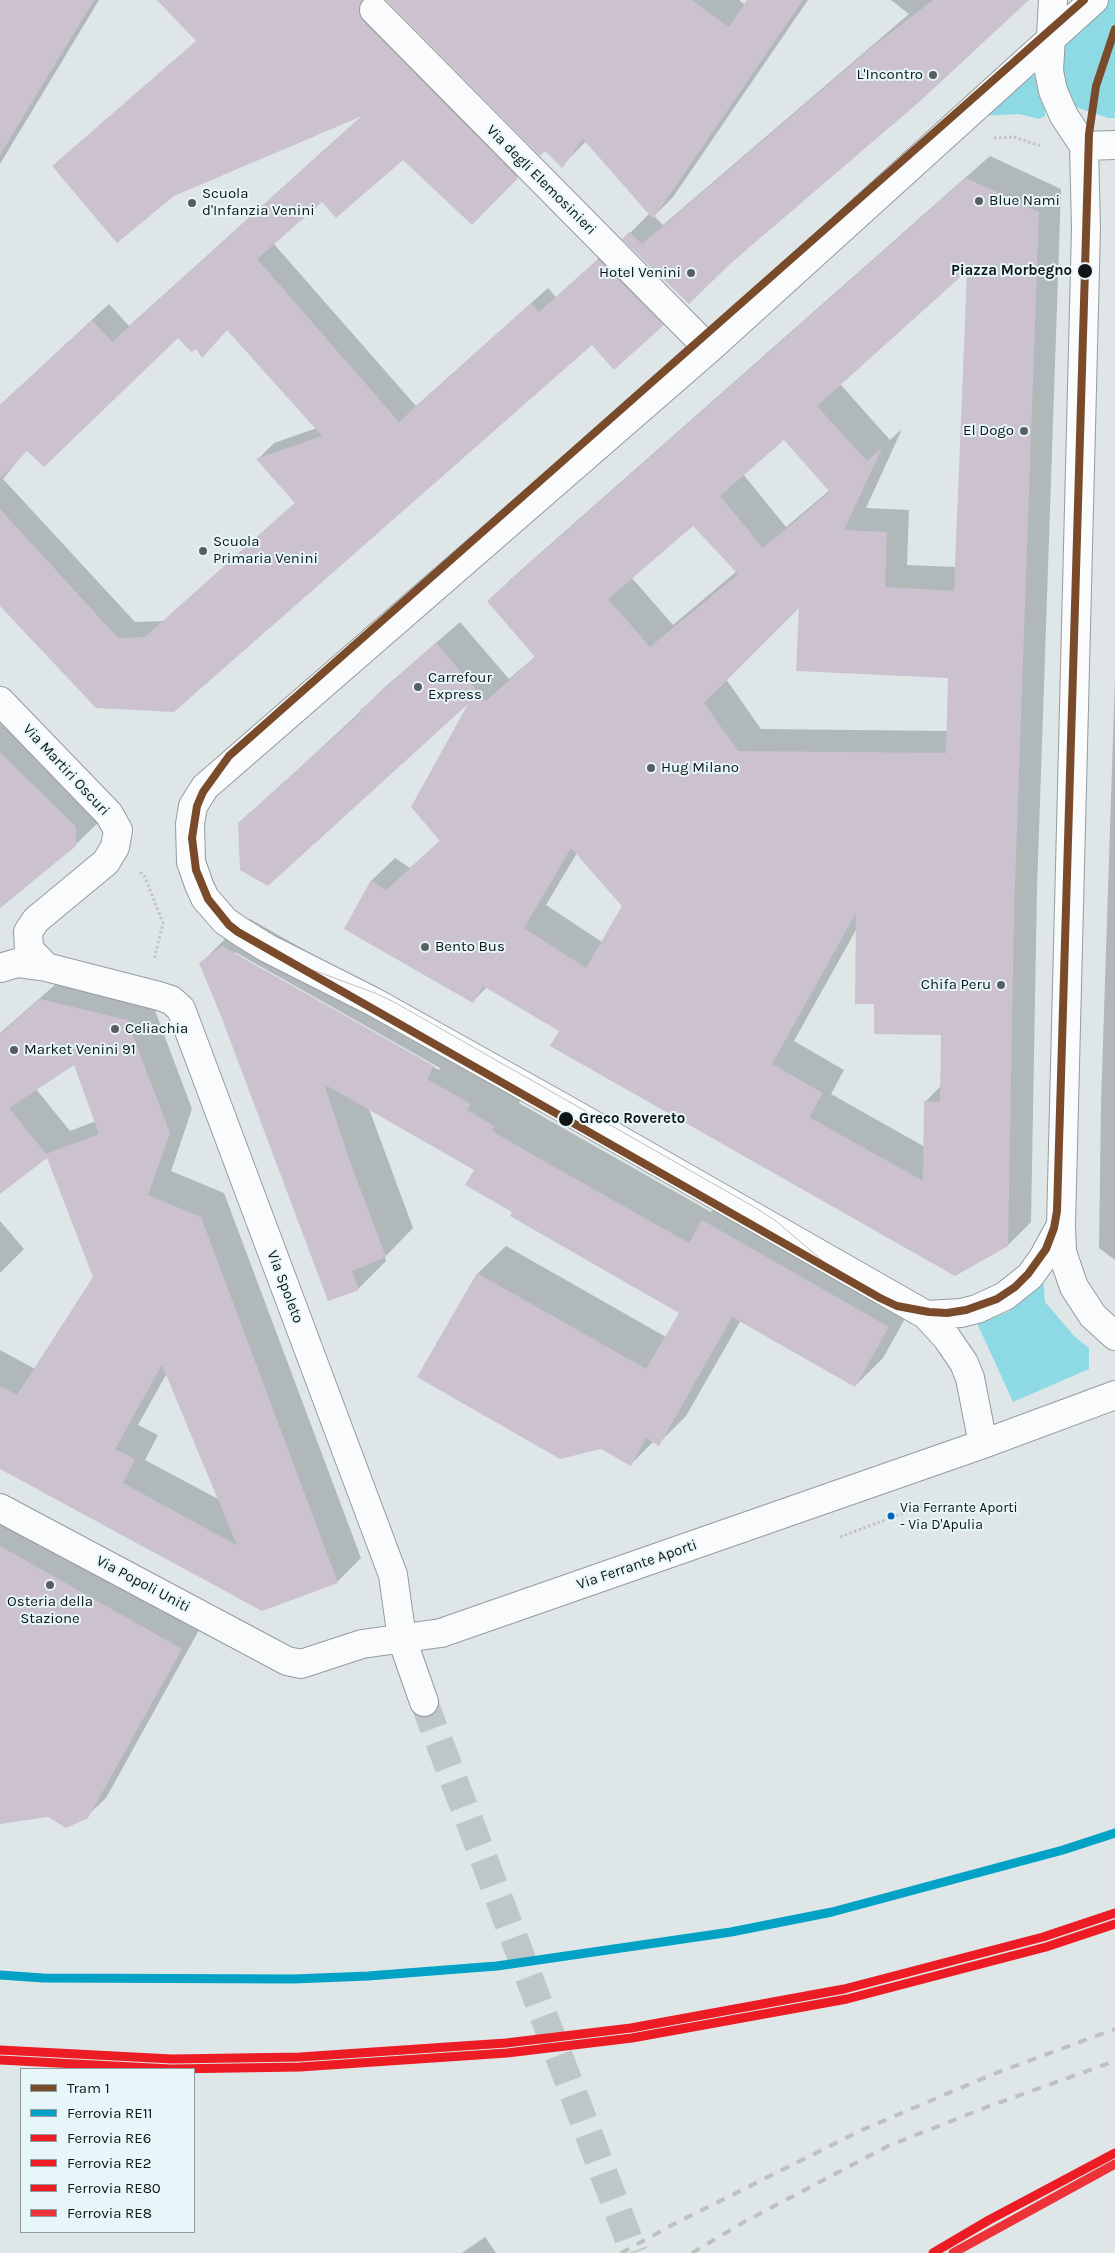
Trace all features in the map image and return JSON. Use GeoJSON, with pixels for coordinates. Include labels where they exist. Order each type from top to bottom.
{"type":"FeatureCollection","features":[{"type":"Feature","properties":{"kind":"street"},"geometry":{"type":"LineString","coordinates":[[1053,0],[1053,28],[1050,38],[1049,71],[1053,91],[1064,116],[1084,146],[1086,228],[1060,1224],[1062,1252],[1074,1287],[1094,1316],[1115,1336]]}},
{"type":"Feature","properties":{"kind":"street"},"geometry":{"type":"LineString","coordinates":[[983,1444],[970,1378],[964,1363],[948,1338],[926,1315],[442,1040],[374,1002],[254,940],[225,921],[206,898],[194,873],[190,850],[190,824],[194,806],[205,787],[709,350],[1094,0]]}},
{"type":"Feature","properties":{"kind":"street","name":"Via degli Elemosinieri"},"geometry":{"type":"LineString","coordinates":[[374,10],[709,350]]}},
{"type":"Feature","properties":{"kind":"street"},"geometry":{"type":"LineString","coordinates":[[1084,146],[1115,145]]}},
{"type":"Feature","properties":{"kind":"street","name":"Via Martiri Oscuri"},"geometry":{"type":"LineString","coordinates":[[0,701],[109,814],[118,830],[115,846],[106,862],[31,926],[28,932],[29,949],[46,967]]}},
{"type":"Feature","properties":{"kind":"street","name":"Via Spoleto"},"geometry":{"type":"LineString","coordinates":[[0,968],[17,963],[46,967],[159,996],[171,1000],[181,1009],[393,1575],[402,1639],[424,1702]]}},
{"type":"Feature","properties":{"kind":"street"},"geometry":{"type":"LineString","coordinates":[[926,1315],[969,1311],[1005,1296],[1030,1276],[1043,1258],[1060,1224]]}},
{"type":"Feature","properties":{"kind":"street","name":"Via Ferrante Aporti"},"geometry":{"type":"LineString","coordinates":[[287,1661],[301,1664],[362,1644],[441,1633],[983,1444],[1115,1395]]}},
{"type":"Feature","properties":{"kind":"street","name":"Via Popoli Uniti"},"geometry":{"type":"LineString","coordinates":[[0,1508],[287,1661]]}},
{"type":"Feature","properties":{"kind":"path"},"geometry":{"type":"LineString","coordinates":[[990,138],[1014,137],[1052,149],[1084,146]]}},
{"type":"Feature","properties":{"kind":"path"},"geometry":{"type":"LineString","coordinates":[[135,867],[145,877],[163,923],[153,962]]}},
{"type":"Feature","properties":{"kind":"path"},"geometry":{"type":"LineString","coordinates":[[840,1537],[922,1506]]}},
{"type":"Feature","properties":{"kind":"shaded area"},"geometry":{"type":"Polygon","coordinates":[[[1105,0],[1115,0],[1115,118],[1108,118],[1073,106],[1065,88],[1061,69],[1062,46],[1105,0]]]}},
{"type":"Feature","properties":{"kind":"shaded area"},"geometry":{"type":"Polygon","coordinates":[[[1030,72],[1035,77],[1045,116],[1039,119],[1019,114],[982,116],[1030,72]]]}},
{"type":"Feature","properties":{"kind":"shaded area"},"geometry":{"type":"Polygon","coordinates":[[[1043,1276],[1045,1302],[1075,1337],[1089,1348],[1089,1369],[1013,1402],[977,1323],[1008,1312],[1029,1294],[1043,1276]]]}},
{"type":"Feature","properties":{"kind":"building"},"geometry":{"type":"Polygon","coordinates":[[[0,0],[94,0],[0,155],[0,0]]]}},
{"type":"Feature","properties":{"kind":"building"},"geometry":{"type":"Polygon","coordinates":[[[157,0],[362,0],[359,6],[359,13],[363,21],[518,178],[472,225],[403,160],[336,218],[322,202],[257,259],[399,422],[531,303],[539,312],[598,259],[664,325],[614,370],[592,345],[174,712],[96,708],[0,606],[0,509],[118,638],[145,637],[295,503],[256,459],[322,436],[227,330],[202,358],[196,349],[191,352],[178,338],[44,467],[27,451],[0,479],[0,405],[92,320],[112,342],[362,116],[174,196],[117,243],[52,166],[196,41],[157,0]]]}},
{"type":"Feature","properties":{"kind":"building"},"geometry":{"type":"Polygon","coordinates":[[[386,0],[692,0],[729,27],[747,0],[803,0],[653,219],[583,139],[562,168],[545,151],[540,156],[386,0]]]}},
{"type":"Feature","properties":{"kind":"building"},"geometry":{"type":"Polygon","coordinates":[[[933,0],[1029,0],[918,103],[731,263],[689,304],[622,239],[629,232],[642,244],[871,48],[933,0]]]}},
{"type":"Feature","properties":{"kind":"building"},"geometry":{"type":"Polygon","coordinates":[[[966,178],[1039,212],[1014,912],[1008,1246],[955,1276],[550,1046],[559,1031],[483,986],[473,1003],[344,929],[371,880],[386,890],[440,841],[411,807],[468,704],[268,886],[240,870],[238,823],[436,643],[486,701],[535,657],[487,601],[966,178]],[[967,271],[817,406],[867,461],[882,448],[844,530],[887,532],[885,587],[954,591],[967,271]],[[784,440],[720,496],[763,548],[830,492],[784,440]],[[693,526],[608,599],[650,647],[738,574],[693,526]],[[799,608],[704,703],[738,751],[946,753],[948,678],[796,671],[799,608]],[[571,848],[524,928],[586,968],[622,906],[571,848]],[[856,913],[772,1064],[823,1093],[809,1117],[923,1181],[924,1101],[940,1102],[941,1035],[874,1034],[874,1004],[855,1004],[856,913]]]}},
{"type":"Feature","properties":{"kind":"building"},"geometry":{"type":"Polygon","coordinates":[[[0,752],[76,827],[76,846],[0,908],[0,752]]]}},
{"type":"Feature","properties":{"kind":"building"},"geometry":{"type":"Polygon","coordinates":[[[222,946],[434,1066],[427,1079],[471,1104],[467,1110],[494,1126],[492,1131],[542,1160],[689,1243],[702,1220],[889,1327],[855,1387],[732,1317],[659,1446],[646,1438],[631,1466],[601,1449],[560,1459],[417,1377],[477,1273],[646,1369],[679,1313],[510,1216],[512,1212],[465,1185],[474,1170],[324,1084],[352,1167],[386,1257],[352,1271],[359,1290],[328,1301],[221,1016],[199,963],[222,946]]]}},
{"type":"Feature","properties":{"kind":"building"},"geometry":{"type":"Polygon","coordinates":[[[40,999],[127,1020],[170,1133],[148,1195],[201,1217],[338,1583],[262,1611],[0,1469],[0,1386],[17,1395],[93,1277],[47,1158],[0,1194],[0,1034],[40,999]],[[74,1065],[9,1108],[46,1154],[99,1134],[74,1065]],[[162,1365],[115,1449],[135,1459],[123,1483],[238,1546],[234,1538],[162,1365]]]}},
{"type":"Feature","properties":{"kind":"building"},"geometry":{"type":"Polygon","coordinates":[[[0,1546],[182,1649],[88,1818],[66,1828],[48,1817],[0,1824],[0,1546]]]}},
{"type":"Feature","properties":{"kind":"tunnel"},"geometry":{"type":"LineString","coordinates":[[424,1702],[634,2253]]}},
{"type":"Feature","properties":{"kind":"tram line","name":"1"},"geometry":{"type":"LineString","coordinates":[[1084,0],[229,756],[203,792],[197,806],[192,838],[196,870],[208,899],[229,925],[238,932],[880,1298],[897,1306],[929,1312],[947,1313],[966,1310],[997,1299],[1015,1287],[1028,1274],[1046,1249],[1054,1228],[1057,1211],[1089,134],[1096,86],[1115,29]]}},
{"type":"Feature","properties":{"kind":"tram line"},"geometry":{"type":"LineString","coordinates":[[273,953],[394,1002],[756,1208],[776,1221],[830,1267],[852,1283]]}},
{"type":"Feature","properties":{"kind":"railway"},"geometry":{"type":"LineString","coordinates":[[621,2253],[674,2224],[864,2129],[996,2073],[1115,2029]]}},
{"type":"Feature","properties":{"kind":"railway"},"geometry":{"type":"LineString","coordinates":[[692,2253],[744,2222],[888,2146],[987,2107],[1115,2061]]}},
{"type":"Feature","properties":{"kind":"rail line","name":"RE11"},"geometry":{"type":"LineString","coordinates":[[0,1975],[43,1978],[294,1979],[368,1976],[497,1966],[731,1932],[832,1912],[1063,1850],[1115,1833]]}},
{"type":"Feature","properties":{"kind":"rail line","name":"RE6"},"geometry":{"type":"LineString","coordinates":[[0,2050],[172,2059],[300,2057],[506,2043],[631,2028],[844,1989],[1043,1937],[1115,1913]]}},
{"type":"Feature","properties":{"kind":"rail line","name":"RE2"},"geometry":{"type":"LineString","coordinates":[[195,2069],[300,2067],[507,2053],[632,2038],[847,1999],[1046,1947],[1115,1924]]}},
{"type":"Feature","properties":{"kind":"rail line","name":"RE2"},"geometry":{"type":"LineString","coordinates":[[0,2060],[152,2068]]}},
{"type":"Feature","properties":{"kind":"rail line","name":"RE80"},"geometry":{"type":"LineString","coordinates":[[933,2253],[989,2220],[1115,2153]]}},
{"type":"Feature","properties":{"kind":"rail line","name":"RE8"},"geometry":{"type":"LineString","coordinates":[[953,2253],[1115,2164]]}},
{"type":"Feature","properties":{"kind":"place","name":"L'Incontro"},"geometry":{"type":"Point","coordinates":[933,75]}},
{"type":"Feature","properties":{"kind":"place","name":"Blue Nami"},"geometry":{"type":"Point","coordinates":[979,201]}},
{"type":"Feature","properties":{"kind":"place","name":"Scuola d'Infanzia Venini"},"geometry":{"type":"Point","coordinates":[192,203]}},
{"type":"Feature","properties":{"kind":"place","name":"Piazza Morbegno"},"geometry":{"type":"Point","coordinates":[1085,271]}},
{"type":"Feature","properties":{"kind":"place","name":"Hotel Venini"},"geometry":{"type":"Point","coordinates":[691,273]}},
{"type":"Feature","properties":{"kind":"place","name":"El Dogo"},"geometry":{"type":"Point","coordinates":[1024,431]}},
{"type":"Feature","properties":{"kind":"place","name":"Scuola Primaria Venini"},"geometry":{"type":"Point","coordinates":[203,551]}},
{"type":"Feature","properties":{"kind":"place","name":"Carrefour Express"},"geometry":{"type":"Point","coordinates":[418,687]}},
{"type":"Feature","properties":{"kind":"place","name":"Hug Milano"},"geometry":{"type":"Point","coordinates":[651,768]}},
{"type":"Feature","properties":{"kind":"place","name":"Bento Bus"},"geometry":{"type":"Point","coordinates":[425,947]}},
{"type":"Feature","properties":{"kind":"place","name":"Chifa Peru"},"geometry":{"type":"Point","coordinates":[1001,985]}},
{"type":"Feature","properties":{"kind":"place","name":"Celiachia"},"geometry":{"type":"Point","coordinates":[115,1029]}},
{"type":"Feature","properties":{"kind":"place","name":"Market Venini 91"},"geometry":{"type":"Point","coordinates":[14,1050]}},
{"type":"Feature","properties":{"kind":"place","name":"Greco Rovereto"},"geometry":{"type":"Point","coordinates":[566,1119]}},
{"type":"Feature","properties":{"kind":"place","name":"Via Ferrante Aporti - Via D'Apulia"},"geometry":{"type":"Point","coordinates":[891,1516]}},
{"type":"Feature","properties":{"kind":"place","name":"Osteria della Stazione"},"geometry":{"type":"Point","coordinates":[50,1585]}}]}
